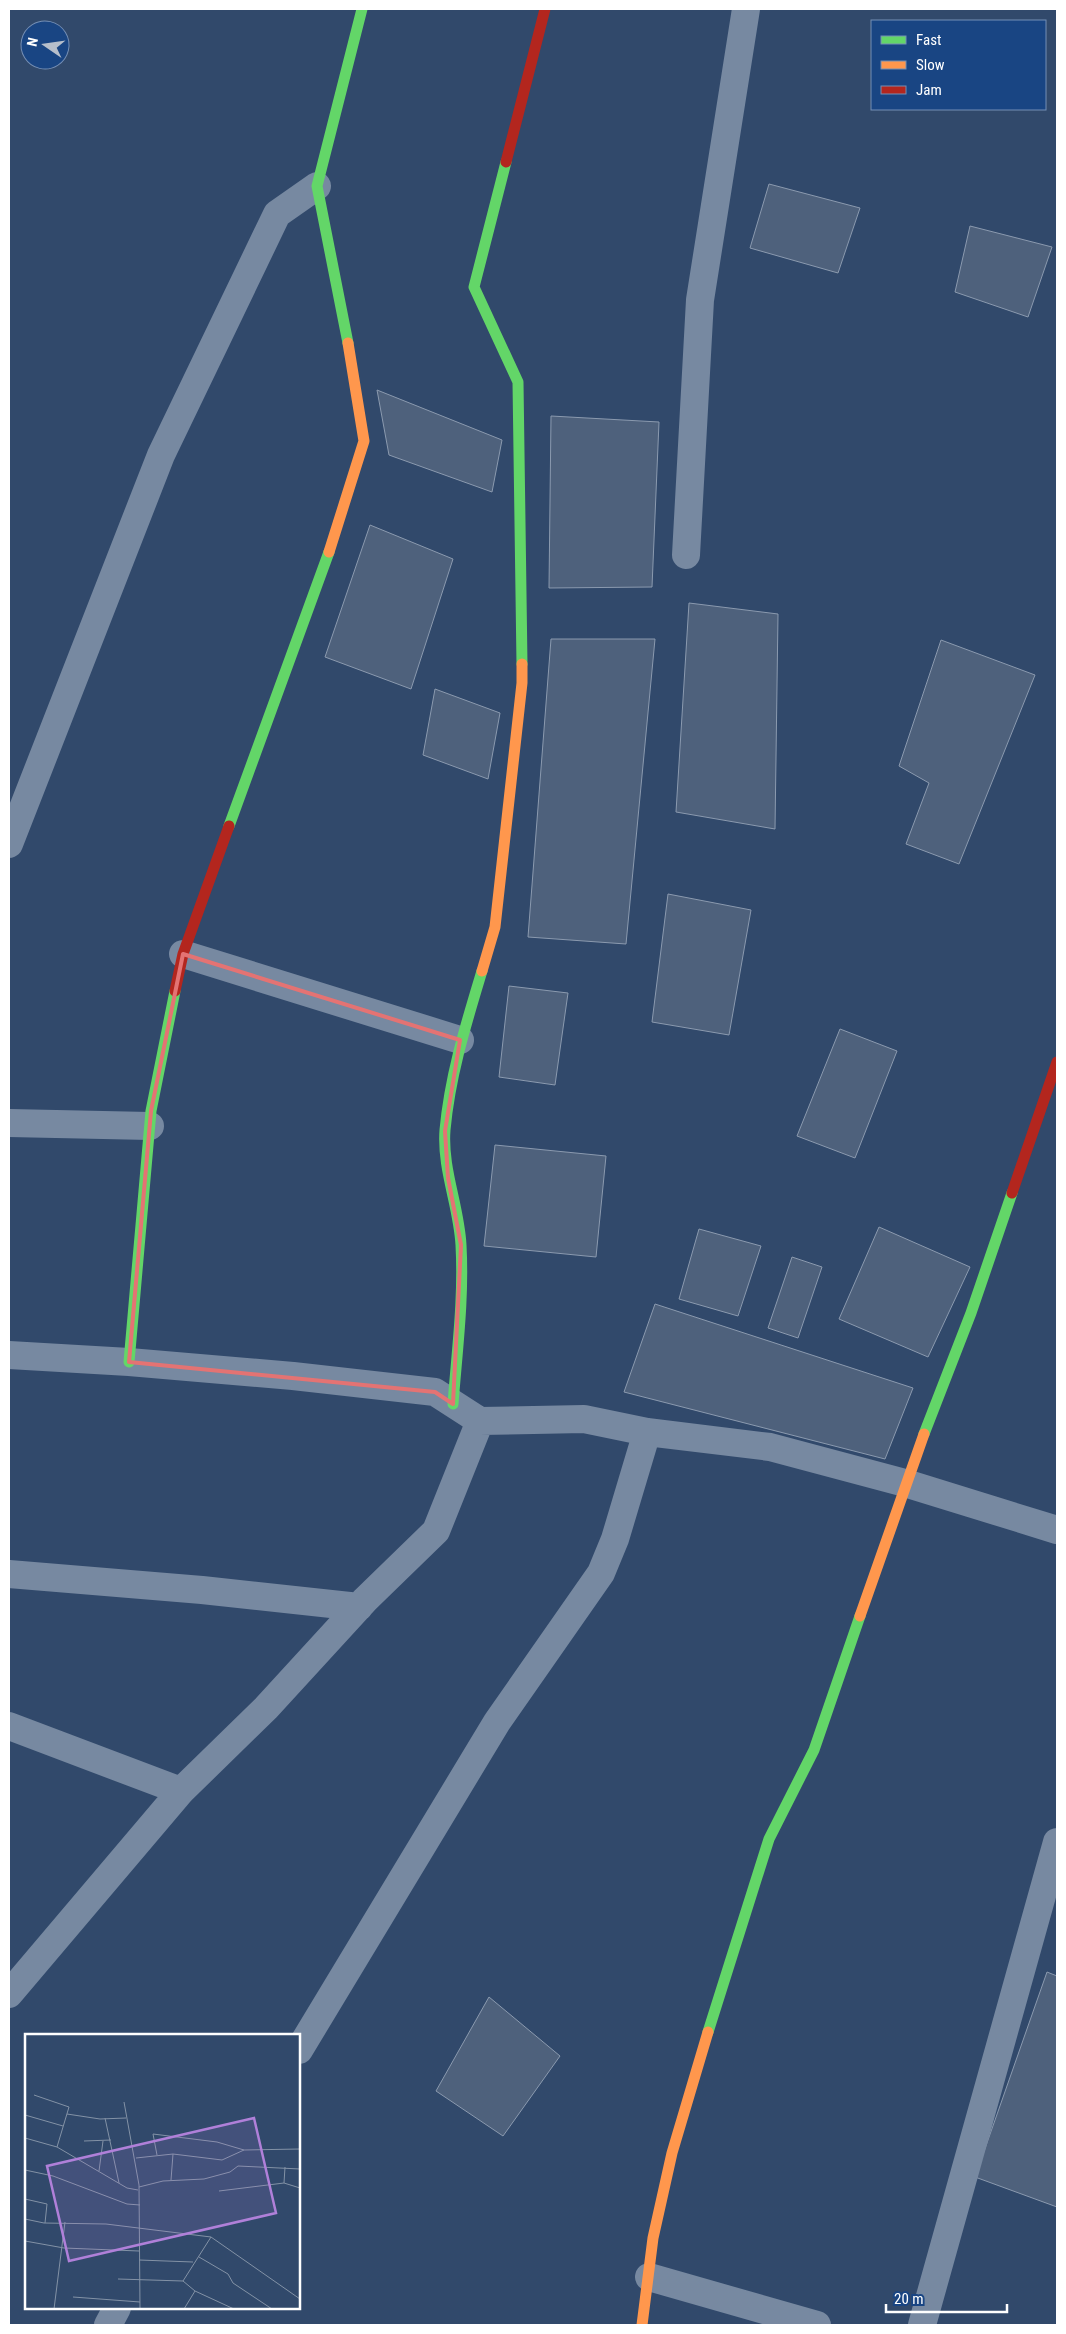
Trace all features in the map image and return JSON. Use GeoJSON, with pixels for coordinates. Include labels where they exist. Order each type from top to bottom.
{"type":"FeatureCollection","features":[{"type":"Feature","properties":{"kind":"street"},"geometry":{"type":"LineString","coordinates":[[129,1362],[151,1111],[183,954],[336,534],[364,441],[356,381],[317,186],[362,9]]}},
{"type":"Feature","properties":{"kind":"street"},"geometry":{"type":"LineString","coordinates":[[453,1404],[462,1283],[461,1245],[458,1212],[448,1178],[445,1131],[449,1091],[460,1040],[495,926],[522,684],[518,382],[474,287],[545,9]]}},
{"type":"Feature","properties":{"kind":"street"},"geometry":{"type":"LineString","coordinates":[[686,555],[700,300],[746,9]]}},
{"type":"Feature","properties":{"kind":"street"},"geometry":{"type":"LineString","coordinates":[[9,844],[161,455],[277,214],[317,186]]}},
{"type":"Feature","properties":{"kind":"street"},"geometry":{"type":"LineString","coordinates":[[183,954],[460,1040]]}},
{"type":"Feature","properties":{"kind":"street"},"geometry":{"type":"LineString","coordinates":[[642,2325],[654,2238],[672,2153],[769,1840],[814,1750],[905,1483],[971,1313],[1057,1062]]}},
{"type":"Feature","properties":{"kind":"street"},"geometry":{"type":"LineString","coordinates":[[9,1123],[150,1126]]}},
{"type":"Feature","properties":{"kind":"street"},"geometry":{"type":"LineString","coordinates":[[9,1356],[129,1362],[293,1376],[435,1392],[480,1421],[584,1419],[647,1432],[770,1447],[905,1483],[1057,1530]]}},
{"type":"Feature","properties":{"kind":"street"},"geometry":{"type":"LineString","coordinates":[[9,1994],[181,1791],[266,1708],[359,1607],[436,1531],[480,1421]]}},
{"type":"Feature","properties":{"kind":"street"},"geometry":{"type":"LineString","coordinates":[[300,2048],[497,1722],[601,1573],[615,1539],[647,1432]]}},
{"type":"Feature","properties":{"kind":"street"},"geometry":{"type":"LineString","coordinates":[[9,1574],[202,1590],[359,1607]]}},
{"type":"Feature","properties":{"kind":"street"},"geometry":{"type":"LineString","coordinates":[[9,1726],[181,1791]]}},
{"type":"Feature","properties":{"kind":"street"},"geometry":{"type":"LineString","coordinates":[[922,2325],[1057,1842]]}},
{"type":"Feature","properties":{"kind":"street"},"geometry":{"type":"LineString","coordinates":[[648,2277],[817,2325]]}},
{"type":"Feature","properties":{"kind":"street"},"geometry":{"type":"LineString","coordinates":[[108,2325],[116,2309]]}},
{"type":"Feature","properties":{"kind":"highlighted area"},"geometry":{"type":"Polygon","coordinates":[[[183,954],[460,1040],[445,1131],[448,1178],[461,1245],[453,1404],[435,1392],[129,1362],[151,1111],[183,954]]]}},
{"type":"Feature","properties":{"kind":"building"},"geometry":{"type":"Polygon","coordinates":[[[769,184],[860,208],[838,273],[750,248],[769,184]]]}},
{"type":"Feature","properties":{"kind":"building"},"geometry":{"type":"Polygon","coordinates":[[[970,226],[1052,247],[1028,317],[955,292],[970,226]]]}},
{"type":"Feature","properties":{"kind":"building"},"geometry":{"type":"Polygon","coordinates":[[[377,390],[502,440],[492,492],[389,455],[377,390]]]}},
{"type":"Feature","properties":{"kind":"building"},"geometry":{"type":"Polygon","coordinates":[[[551,416],[659,422],[652,587],[549,588],[551,416]]]}},
{"type":"Feature","properties":{"kind":"building"},"geometry":{"type":"Polygon","coordinates":[[[370,525],[453,559],[411,689],[325,657],[370,525]]]}},
{"type":"Feature","properties":{"kind":"building"},"geometry":{"type":"Polygon","coordinates":[[[689,603],[778,614],[775,829],[676,812],[689,603]]]}},
{"type":"Feature","properties":{"kind":"building"},"geometry":{"type":"Polygon","coordinates":[[[551,639],[655,639],[626,944],[528,937],[551,639]]]}},
{"type":"Feature","properties":{"kind":"building"},"geometry":{"type":"Polygon","coordinates":[[[941,640],[1035,675],[959,864],[906,844],[929,783],[899,766],[941,640]]]}},
{"type":"Feature","properties":{"kind":"building"},"geometry":{"type":"Polygon","coordinates":[[[435,689],[500,713],[488,779],[423,755],[435,689]]]}},
{"type":"Feature","properties":{"kind":"building"},"geometry":{"type":"Polygon","coordinates":[[[668,894],[751,910],[729,1035],[652,1022],[668,894]]]}},
{"type":"Feature","properties":{"kind":"building"},"geometry":{"type":"Polygon","coordinates":[[[509,986],[568,993],[555,1085],[499,1077],[509,986]]]}},
{"type":"Feature","properties":{"kind":"building"},"geometry":{"type":"Polygon","coordinates":[[[840,1029],[897,1051],[855,1158],[797,1136],[840,1029]]]}},
{"type":"Feature","properties":{"kind":"building"},"geometry":{"type":"Polygon","coordinates":[[[495,1145],[606,1156],[596,1257],[484,1246],[495,1145]]]}},
{"type":"Feature","properties":{"kind":"building"},"geometry":{"type":"Polygon","coordinates":[[[879,1227],[970,1267],[928,1357],[839,1319],[879,1227]]]}},
{"type":"Feature","properties":{"kind":"building"},"geometry":{"type":"Polygon","coordinates":[[[699,1229],[761,1246],[738,1316],[679,1299],[699,1229]]]}},
{"type":"Feature","properties":{"kind":"building"},"geometry":{"type":"Polygon","coordinates":[[[792,1257],[822,1267],[798,1338],[768,1328],[792,1257]]]}},
{"type":"Feature","properties":{"kind":"building"},"geometry":{"type":"Polygon","coordinates":[[[655,1304],[913,1388],[885,1459],[624,1392],[655,1304]]]}},
{"type":"Feature","properties":{"kind":"building"},"geometry":{"type":"Polygon","coordinates":[[[1047,1972],[1057,1976],[1057,2207],[975,2177],[1047,1972]]]}},
{"type":"Feature","properties":{"kind":"building"},"geometry":{"type":"Polygon","coordinates":[[[489,1997],[560,2056],[503,2136],[436,2091],[489,1997]]]}},
{"type":"Feature","properties":{"kind":"traffic: fast"},"geometry":{"type":"LineString","coordinates":[[348,343],[317,186],[362,9]]}},
{"type":"Feature","properties":{"kind":"traffic: fast"},"geometry":{"type":"LineString","coordinates":[[506,162],[474,287],[518,382],[522,664]]}},
{"type":"Feature","properties":{"kind":"traffic: fast"},"geometry":{"type":"LineString","coordinates":[[229,826],[329,552]]}},
{"type":"Feature","properties":{"kind":"traffic: fast"},"geometry":{"type":"LineString","coordinates":[[453,1404],[460,1324],[462,1265],[460,1230],[446,1159],[445,1130],[455,1069],[482,971]]}},
{"type":"Feature","properties":{"kind":"traffic: fast"},"geometry":{"type":"LineString","coordinates":[[129,1362],[151,1111],[175,991]]}},
{"type":"Feature","properties":{"kind":"traffic: fast"},"geometry":{"type":"LineString","coordinates":[[924,1434],[971,1313],[1012,1193]]}},
{"type":"Feature","properties":{"kind":"traffic: fast"},"geometry":{"type":"LineString","coordinates":[[708,2032],[769,1839],[814,1750],[860,1616]]}},
{"type":"Feature","properties":{"kind":"traffic: slow"},"geometry":{"type":"LineString","coordinates":[[329,552],[364,441],[348,343]]}},
{"type":"Feature","properties":{"kind":"traffic: slow"},"geometry":{"type":"LineString","coordinates":[[482,971],[495,927],[522,683],[522,664]]}},
{"type":"Feature","properties":{"kind":"traffic: slow"},"geometry":{"type":"LineString","coordinates":[[860,1616],[924,1434]]}},
{"type":"Feature","properties":{"kind":"traffic: slow"},"geometry":{"type":"LineString","coordinates":[[642,2325],[653,2238],[672,2153],[708,2032]]}},
{"type":"Feature","properties":{"kind":"traffic: jam"},"geometry":{"type":"LineString","coordinates":[[506,162],[545,9]]}},
{"type":"Feature","properties":{"kind":"traffic: jam"},"geometry":{"type":"LineString","coordinates":[[175,991],[183,954],[229,826]]}},
{"type":"Feature","properties":{"kind":"traffic: jam"},"geometry":{"type":"LineString","coordinates":[[1012,1193],[1057,1062]]}}]}
